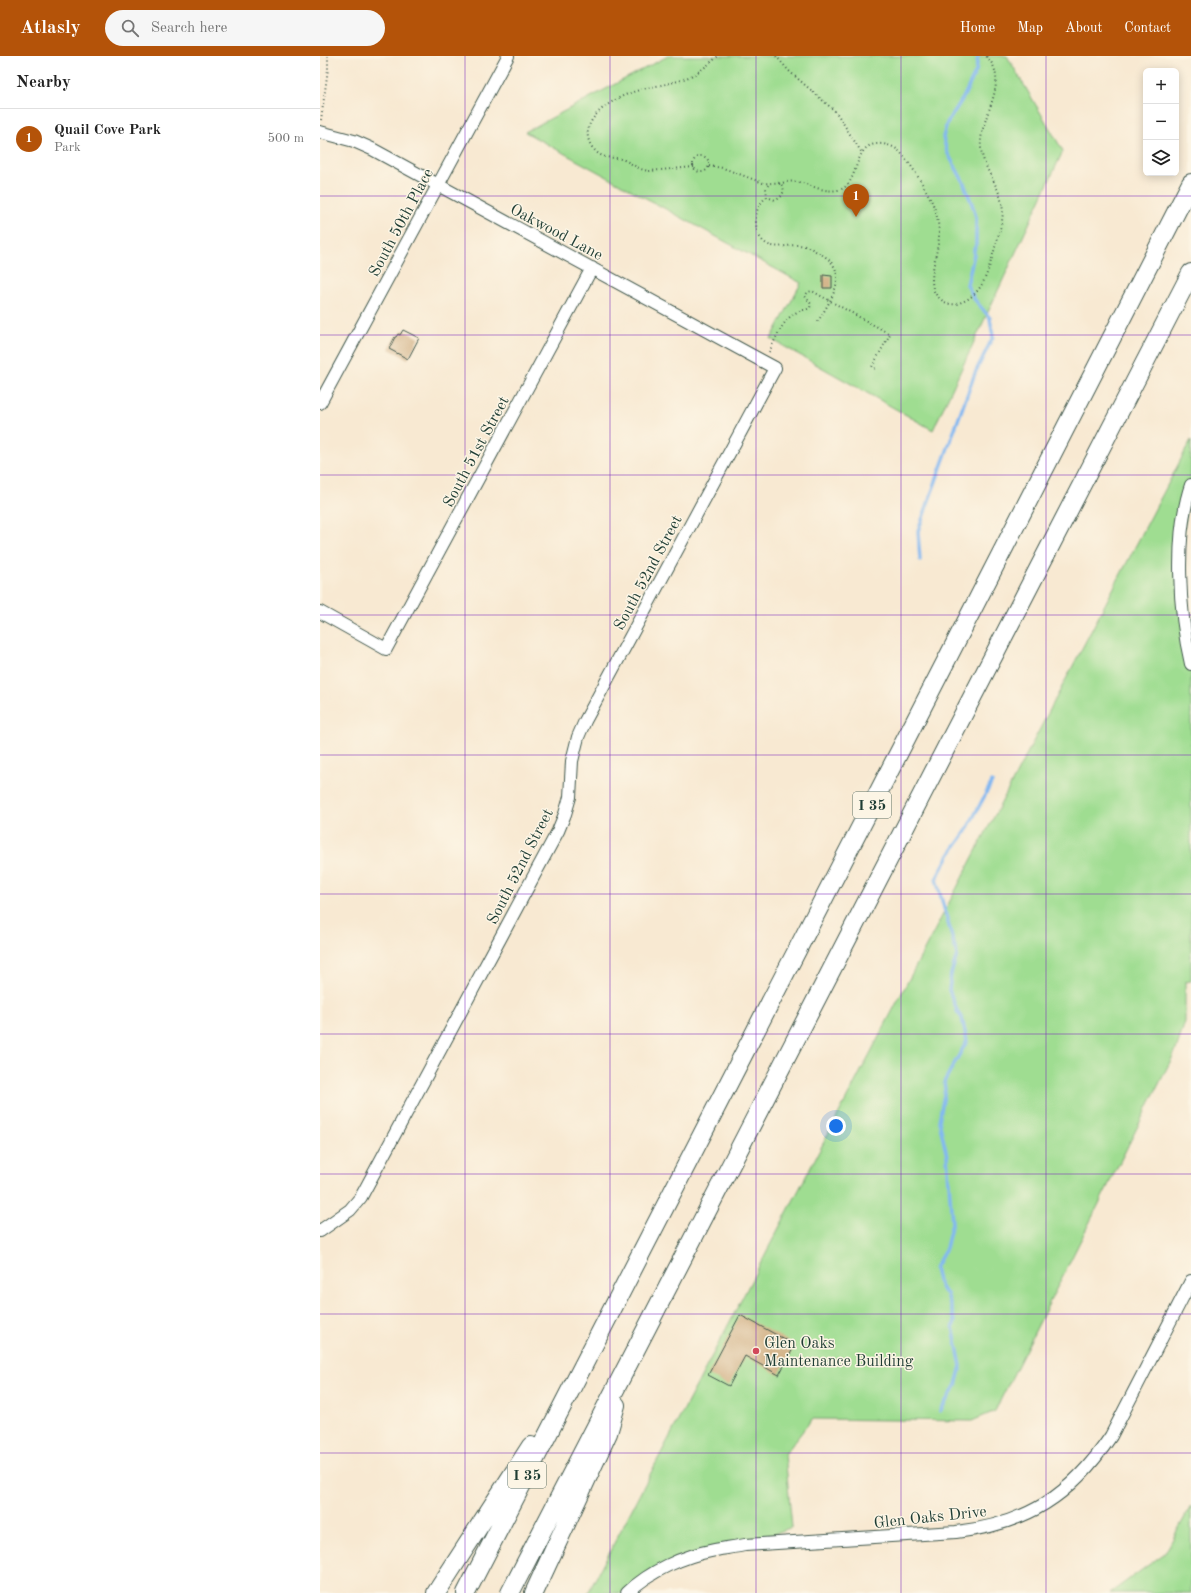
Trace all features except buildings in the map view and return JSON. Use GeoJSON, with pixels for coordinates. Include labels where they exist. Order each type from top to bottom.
{"type":"FeatureCollection","features":[{"type":"Feature","properties":{"kind":"highway","name":"I 35"},"geometry":{"type":"LineString","coordinates":[[466,1593],[1191,183]]}},
{"type":"Feature","properties":{"kind":"highway","name":"I 35"},"geometry":{"type":"LineString","coordinates":[[510,1593],[1191,273]]}},
{"type":"Feature","properties":{"kind":"highway"},"geometry":{"type":"LineString","coordinates":[[436,1593],[589,1356]]}},
{"type":"Feature","properties":{"kind":"highway"},"geometry":{"type":"LineString","coordinates":[[534,1593],[608,1433],[625,1371]]}},
{"type":"Feature","properties":{"kind":"street","name":"South 50th Place"},"geometry":{"type":"LineString","coordinates":[[320,403],[508,56]]}},
{"type":"Feature","properties":{"kind":"street","name":"Oakwood Lane"},"geometry":{"type":"LineString","coordinates":[[320,132],[366,146],[775,368]]}},
{"type":"Feature","properties":{"kind":"street","name":"South 51st Street"},"geometry":{"type":"LineString","coordinates":[[320,612],[386,648],[592,268]]}},
{"type":"Feature","properties":{"kind":"street","name":"South 52nd Street"},"geometry":{"type":"LineString","coordinates":[[320,1231],[350,1210],[361,1197],[558,831],[570,797],[572,761],[578,737],[585,721],[775,368]]}},
{"type":"Feature","properties":{"kind":"street"},"geometry":{"type":"LineString","coordinates":[[1191,485],[1183,524],[1180,581],[1182,615],[1191,664]]}},
{"type":"Feature","properties":{"kind":"street","name":"Glen Oaks Drive"},"geometry":{"type":"LineString","coordinates":[[627,1593],[650,1575],[671,1564],[692,1556],[715,1550],[745,1545],[979,1530],[1002,1524],[1023,1516],[1045,1504],[1081,1475],[1097,1457],[1111,1436],[1191,1281]]}},
{"type":"Feature","properties":{"kind":"path"},"geometry":{"type":"LineString","coordinates":[[320,125],[328,69],[328,56]]}},
{"type":"Feature","properties":{"kind":"path"},"geometry":{"type":"LineString","coordinates":[[694,166],[643,171],[625,160],[601,156],[590,143],[588,128],[591,120],[601,110],[615,101],[632,92],[671,84],[687,78],[701,71],[718,56]]}},
{"type":"Feature","properties":{"kind":"path"},"geometry":{"type":"LineString","coordinates":[[776,56],[790,71],[836,112],[862,153]]}},
{"type":"Feature","properties":{"kind":"path"},"geometry":{"type":"LineString","coordinates":[[709,166],[723,168],[762,183],[769,184],[774,182],[779,184],[793,180],[818,189],[836,190],[842,189],[848,185],[862,153],[870,146],[876,144],[891,146],[898,150],[906,159],[928,194],[935,209],[939,238],[932,282],[934,291],[940,299],[949,304],[957,304],[976,293],[983,284],[1000,231],[1002,203],[988,167],[982,160],[981,151],[981,134],[996,88],[997,75],[992,61],[987,56]]}},
{"type":"Feature","properties":{"kind":"path"},"geometry":{"type":"LineString","coordinates":[[701,156],[707,159],[709,166],[706,170],[696,170],[694,160],[701,156]]}},
{"type":"Feature","properties":{"kind":"path"},"geometry":{"type":"LineString","coordinates":[[767,196],[766,188],[769,184]]}},
{"type":"Feature","properties":{"kind":"path"},"geometry":{"type":"LineString","coordinates":[[767,196],[778,200],[782,196],[783,189],[779,184]]}},
{"type":"Feature","properties":{"kind":"path"},"geometry":{"type":"LineString","coordinates":[[767,196],[757,209],[756,222],[758,234],[767,245],[773,247],[806,246],[831,261],[838,278],[836,289],[817,323]]}},
{"type":"Feature","properties":{"kind":"path"},"geometry":{"type":"LineString","coordinates":[[769,353],[782,328],[790,318],[798,312],[810,308],[811,304],[805,296],[808,292],[812,291],[890,334],[872,366],[878,370]]}},
{"type":"Feature","properties":{"kind":"green space"},"geometry":{"type":"Polygon","coordinates":[[[668,56],[1007,56],[1063,151],[933,430],[771,339],[801,283],[525,132],[668,56]]]}},
{"type":"Feature","properties":{"kind":"green space"},"geometry":{"type":"Polygon","coordinates":[[[1191,440],[1191,485],[1181,545],[1191,664],[1191,981],[1185,982],[1185,1022],[1176,1050],[995,1411],[972,1421],[812,1419],[785,1454],[792,1527],[745,1545],[692,1556],[627,1593],[588,1593],[1191,440]]]}},
{"type":"Feature","properties":{"kind":"green space"},"geometry":{"type":"Polygon","coordinates":[[[1191,1506],[1191,1593],[1110,1593],[1165,1553],[1191,1506]]]}},
{"type":"Feature","properties":{"kind":"waterway"},"geometry":{"type":"LineString","coordinates":[[920,560],[918,531],[975,373],[993,337],[990,318],[975,300],[967,285],[974,249],[976,246],[976,217],[963,181],[947,152],[943,137],[947,123],[963,98],[976,71],[978,56]]}},
{"type":"Feature","properties":{"kind":"waterway"},"geometry":{"type":"LineString","coordinates":[[940,1411],[956,1385],[961,1366],[953,1327],[955,1321],[947,1294],[942,1289],[938,1281],[935,1268],[946,1248],[952,1223],[947,1156],[939,1121],[945,1089],[944,1082],[967,1041],[962,1018],[958,1013],[949,990],[951,974],[957,955],[936,879],[949,855],[965,833],[992,782]]}},
{"type":"Feature","properties":{"kind":"place","name":"Quail Cove Park"},"geometry":{"type":"Point","coordinates":[856,217]}},
{"type":"Feature","properties":{"kind":"place","name":"Glen Oaks Maintenance Building"},"geometry":{"type":"Point","coordinates":[756,1351]}}]}
